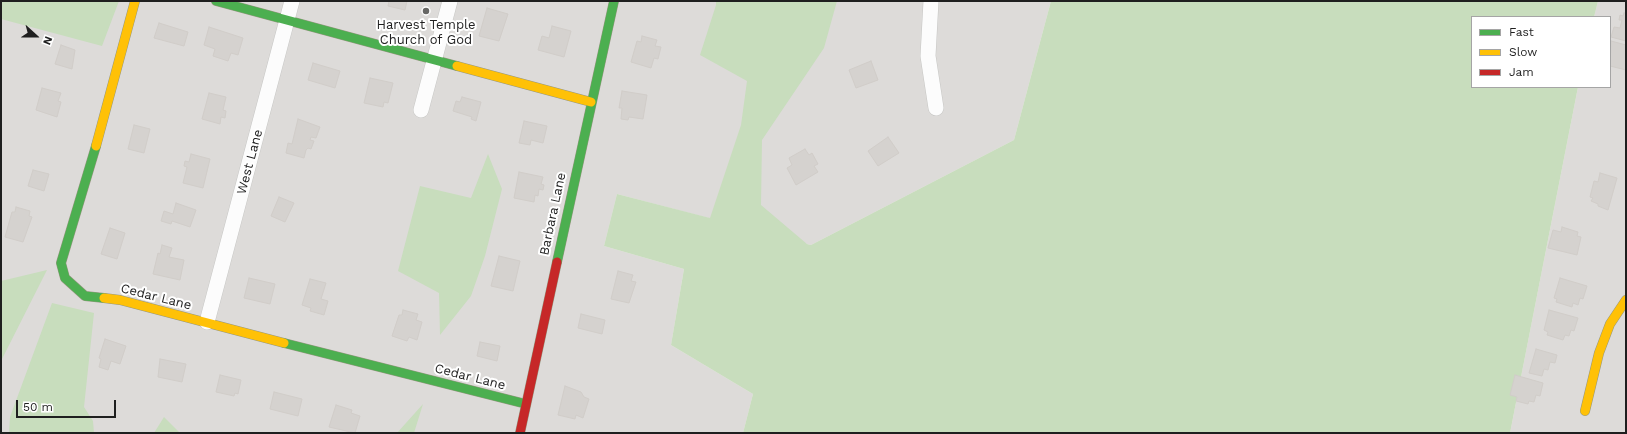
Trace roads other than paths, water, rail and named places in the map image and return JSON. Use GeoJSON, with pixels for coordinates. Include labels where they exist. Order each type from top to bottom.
{"type":"FeatureCollection","features":[{"type":"Feature","properties":{"kind":"street","name":"Cedar Lane"},"geometry":{"type":"LineString","coordinates":[[135,1],[88,177],[61,263],[65,278],[85,296],[120,300],[154,310],[207,322],[526,404]]}},
{"type":"Feature","properties":{"kind":"street"},"geometry":{"type":"LineString","coordinates":[[216,1],[591,102]]}},
{"type":"Feature","properties":{"kind":"street","name":"West Lane"},"geometry":{"type":"LineString","coordinates":[[207,322],[292,1]]}},
{"type":"Feature","properties":{"kind":"street"},"geometry":{"type":"LineString","coordinates":[[422,110],[450,1]]}},
{"type":"Feature","properties":{"kind":"street","name":"Barbara Lane"},"geometry":{"type":"LineString","coordinates":[[520,433],[614,1]]}},
{"type":"Feature","properties":{"kind":"street"},"geometry":{"type":"LineString","coordinates":[[931,1],[928,56],[936,108]]}},
{"type":"Feature","properties":{"kind":"street"},"geometry":{"type":"LineString","coordinates":[[1585,411],[1599,353],[1610,324],[1626,300]]}},
{"type":"Feature","properties":{"kind":"place","name":"Harvest Temple Church of God"},"geometry":{"type":"Point","coordinates":[426,11]}}]}
